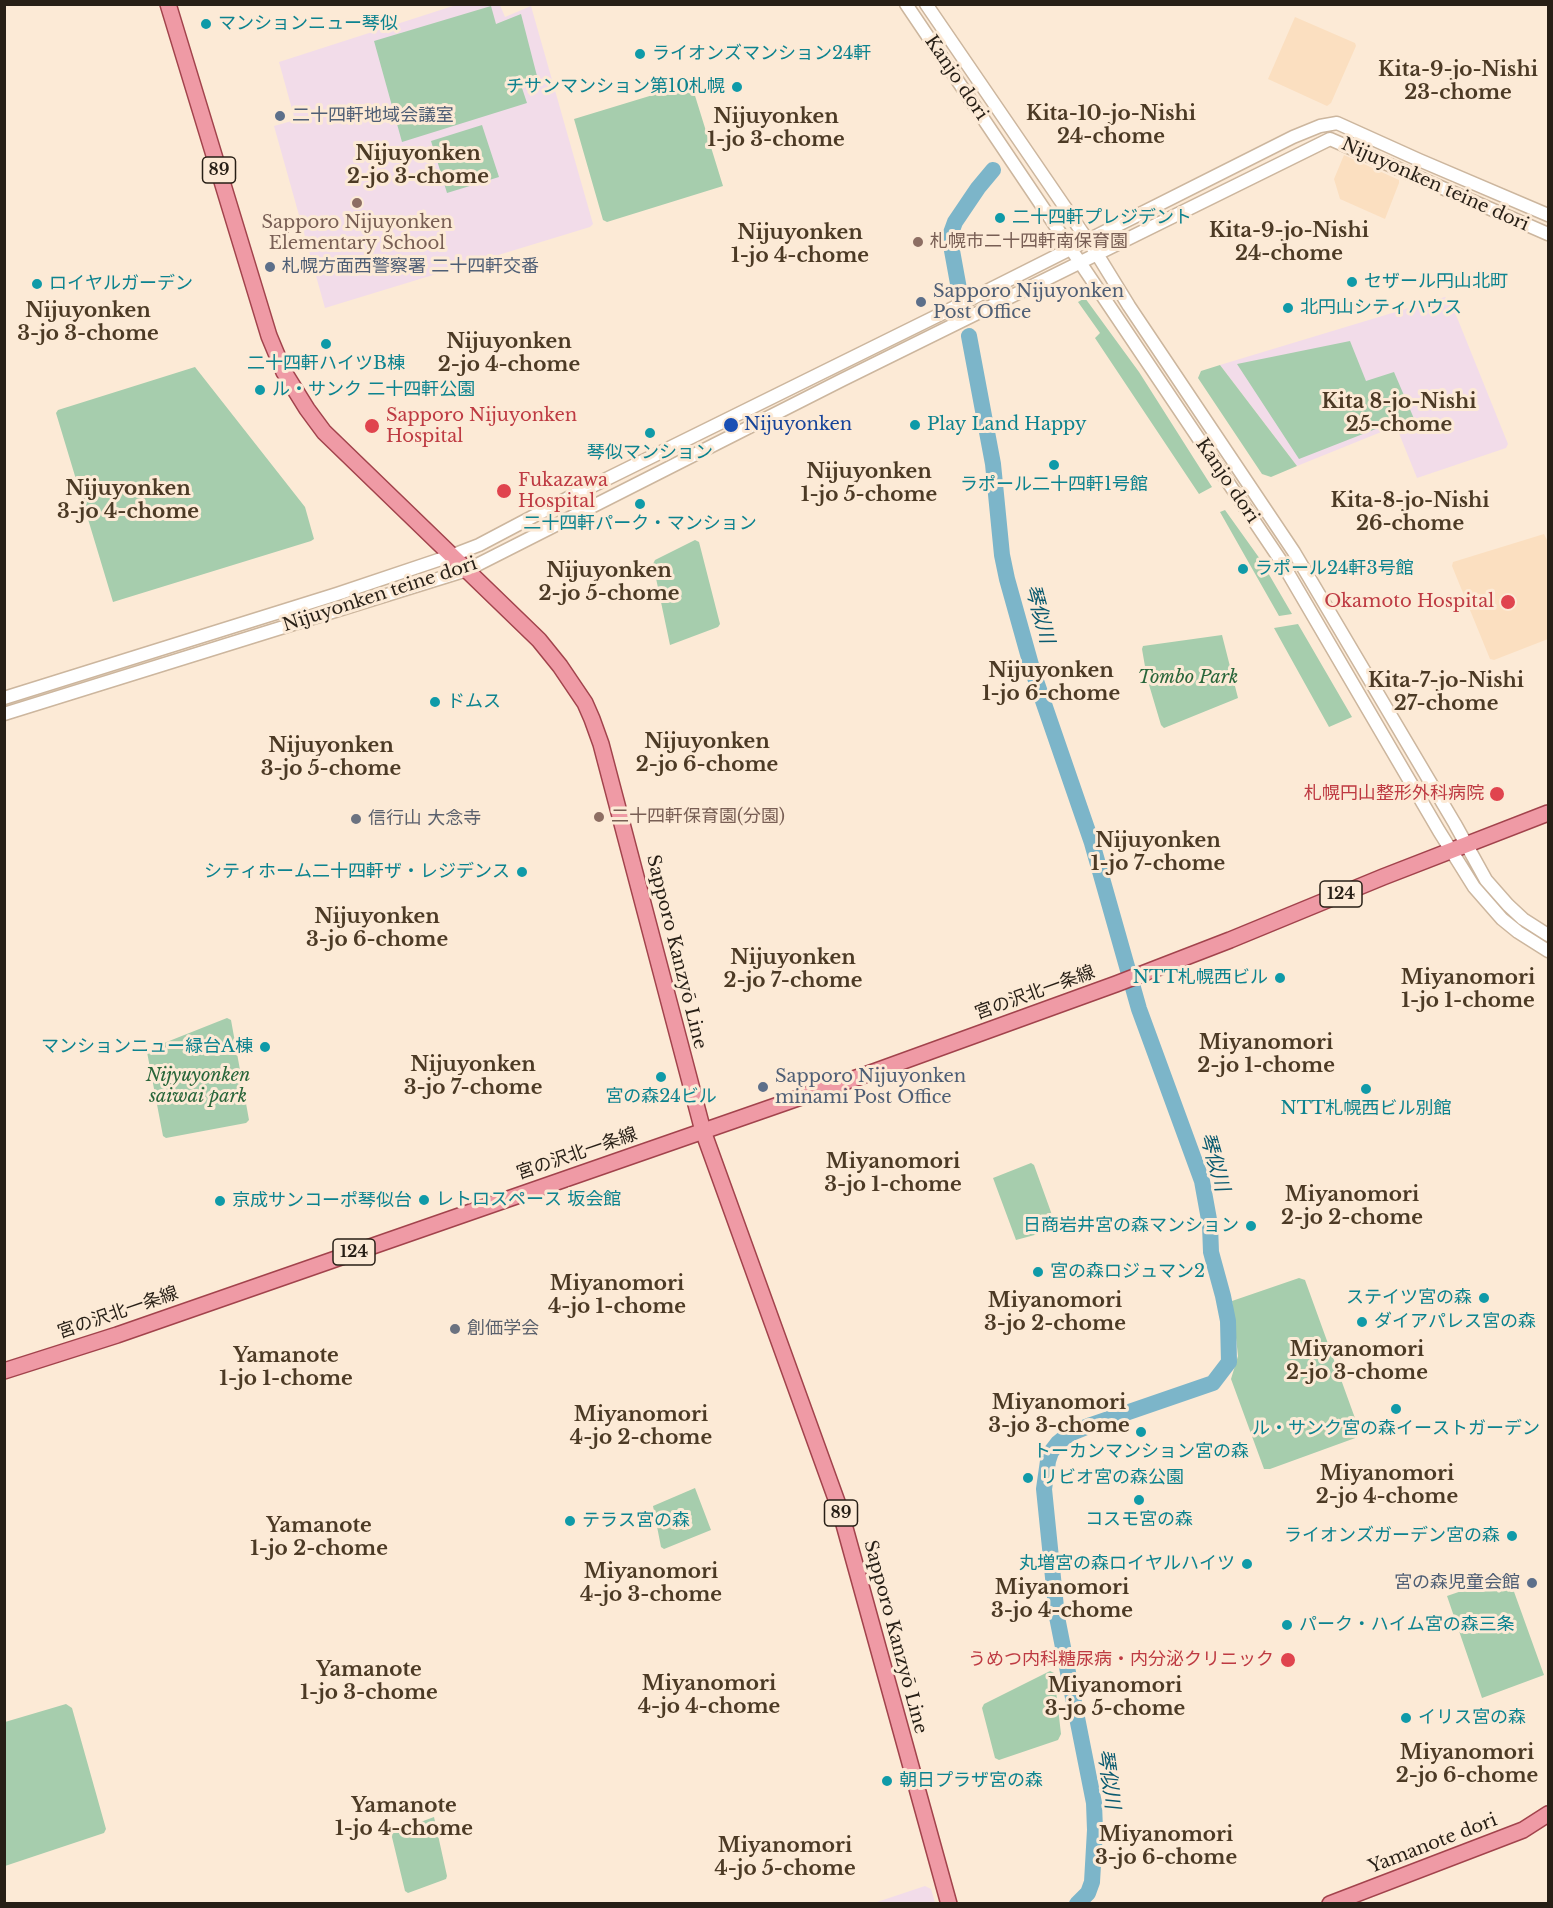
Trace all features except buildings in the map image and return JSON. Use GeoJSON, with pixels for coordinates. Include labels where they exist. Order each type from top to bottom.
{"type":"FeatureCollection","features":[{"type":"Feature","properties":{"kind":"main road","name":"Sapporo Kanzyō Line"},"geometry":{"type":"LineString","coordinates":[[168,4],[269,336],[284,372],[324,432],[539,640],[585,703],[592,719],[602,744],[704,1131],[840,1510],[949,1904]]}},
{"type":"Feature","properties":{"kind":"main road","name":"宮の沢北一条線"},"geometry":{"type":"LineString","coordinates":[[4,1371],[135,1329],[886,1067],[1130,978],[1548,813]]}},
{"type":"Feature","properties":{"kind":"main road","name":"Yamanote dori"},"geometry":{"type":"LineString","coordinates":[[1330,1904],[1523,1830],[1548,1814]]}},
{"type":"Feature","properties":{"kind":"street","name":"Kanjo dori"},"geometry":{"type":"LineString","coordinates":[[906,4],[1281,561],[1451,851],[1474,886],[1489,905],[1518,932],[1548,951]]}},
{"type":"Feature","properties":{"kind":"street","name":"Kanjo dori"},"geometry":{"type":"LineString","coordinates":[[926,4],[1088,240],[1129,306],[1294,552],[1486,880],[1523,919],[1548,935]]}},
{"type":"Feature","properties":{"kind":"street","name":"Nijuyonken teine dori"},"geometry":{"type":"LineString","coordinates":[[4,698],[337,594],[479,545],[570,497],[1293,137],[1320,126],[1336,123],[1548,215]]}},
{"type":"Feature","properties":{"kind":"street","name":"Nijuyonken teine dori"},"geometry":{"type":"LineString","coordinates":[[4,714],[467,570],[1330,139],[1548,234]]}},
{"type":"Feature","properties":{"kind":"shaded area"},"geometry":{"type":"Polygon","coordinates":[[[456,5],[500,5],[505,17],[531,6],[593,224],[590,227],[325,308],[274,126],[295,120],[279,62],[456,5]]]}},
{"type":"Feature","properties":{"kind":"shaded area"},"geometry":{"type":"Polygon","coordinates":[[[1295,17],[1355,43],[1356,46],[1331,103],[1327,106],[1268,79],[1295,17]]]}},
{"type":"Feature","properties":{"kind":"shaded area"},"geometry":{"type":"Polygon","coordinates":[[[1344,155],[1399,180],[1385,219],[1340,199],[1334,179],[1344,155]]]}},
{"type":"Feature","properties":{"kind":"shaded area"},"geometry":{"type":"Polygon","coordinates":[[[1445,297],[1450,300],[1508,444],[1506,448],[1417,478],[1396,426],[1297,466],[1220,365],[1445,297]]]}},
{"type":"Feature","properties":{"kind":"shaded area","name":"Okamoto Hospital"},"geometry":{"type":"Polygon","coordinates":[[[1544,534],[1548,542],[1548,639],[1494,660],[1490,659],[1452,566],[1453,562],[1544,534]]]}},
{"type":"Feature","properties":{"kind":"shaded area"},"geometry":{"type":"Polygon","coordinates":[[[925,1886],[931,1889],[935,1903],[871,1904],[925,1886]]]}},
{"type":"Feature","properties":{"kind":"green space"},"geometry":{"type":"Polygon","coordinates":[[[491,6],[496,24],[521,14],[537,76],[520,82],[527,103],[402,142],[374,41],[491,6]]]}},
{"type":"Feature","properties":{"kind":"green space"},"geometry":{"type":"Polygon","coordinates":[[[689,84],[692,86],[723,186],[607,222],[603,220],[574,119],[689,84]]]}},
{"type":"Feature","properties":{"kind":"green space"},"geometry":{"type":"Polygon","coordinates":[[[482,125],[499,177],[447,193],[431,141],[482,125]]]}},
{"type":"Feature","properties":{"kind":"green space"},"geometry":{"type":"Polygon","coordinates":[[[1085,298],[1139,372],[1212,487],[1199,494],[1095,338],[1100,333],[1078,302],[1085,298]]]}},
{"type":"Feature","properties":{"kind":"green space"},"geometry":{"type":"Polygon","coordinates":[[[1350,341],[1366,381],[1394,372],[1415,421],[1399,427],[1391,423],[1299,459],[1237,364],[1350,341]]]}},
{"type":"Feature","properties":{"kind":"green space"},"geometry":{"type":"Polygon","coordinates":[[[1220,365],[1297,466],[1271,477],[1262,474],[1198,378],[1201,371],[1220,365]]]}},
{"type":"Feature","properties":{"kind":"green space"},"geometry":{"type":"Polygon","coordinates":[[[195,367],[305,507],[314,539],[113,602],[56,413],[58,410],[195,367]]]}},
{"type":"Feature","properties":{"kind":"green space"},"geometry":{"type":"Polygon","coordinates":[[[1225,510],[1260,559],[1292,614],[1279,616],[1220,512],[1225,510]]]}},
{"type":"Feature","properties":{"kind":"green space"},"geometry":{"type":"Polygon","coordinates":[[[695,540],[699,542],[720,624],[718,627],[670,645],[653,564],[655,560],[695,540]]]}},
{"type":"Feature","properties":{"kind":"green space"},"geometry":{"type":"Polygon","coordinates":[[[1298,624],[1352,717],[1329,727],[1274,628],[1298,624]]]}},
{"type":"Feature","properties":{"kind":"green space","name":"Tombo Park"},"geometry":{"type":"Polygon","coordinates":[[[1222,635],[1238,698],[1164,728],[1161,725],[1147,678],[1143,646],[1222,635]]]}},
{"type":"Feature","properties":{"kind":"green space","name":"Nijyuyonken saiwai park"},"geometry":{"type":"Polygon","coordinates":[[[227,1018],[231,1020],[249,1120],[246,1123],[166,1138],[163,1136],[147,1052],[149,1049],[227,1018]]]}},
{"type":"Feature","properties":{"kind":"green space"},"geometry":{"type":"Polygon","coordinates":[[[1031,1163],[1034,1165],[1056,1226],[1053,1230],[1016,1240],[993,1178],[1031,1163]]]}},
{"type":"Feature","properties":{"kind":"green space"},"geometry":{"type":"Polygon","coordinates":[[[1299,1278],[1305,1280],[1360,1432],[1358,1437],[1270,1469],[1264,1469],[1231,1379],[1238,1356],[1232,1301],[1299,1278]]]}},
{"type":"Feature","properties":{"kind":"green space"},"geometry":{"type":"Polygon","coordinates":[[[695,1488],[711,1530],[664,1549],[661,1547],[653,1506],[695,1488]]]}},
{"type":"Feature","properties":{"kind":"green space"},"geometry":{"type":"Polygon","coordinates":[[[1508,1575],[1544,1675],[1482,1698],[1447,1596],[1508,1575]]]}},
{"type":"Feature","properties":{"kind":"green space"},"geometry":{"type":"Polygon","coordinates":[[[1050,1671],[1054,1673],[1061,1734],[1058,1740],[999,1760],[995,1758],[982,1708],[984,1704],[1050,1671]]]}},
{"type":"Feature","properties":{"kind":"green space"},"geometry":{"type":"Polygon","coordinates":[[[66,1704],[72,1708],[106,1829],[104,1833],[5,1866],[5,1722],[66,1704]]]}},
{"type":"Feature","properties":{"kind":"green space"},"geometry":{"type":"Polygon","coordinates":[[[434,1817],[446,1879],[408,1893],[405,1891],[391,1833],[434,1817]]]}},
{"type":"Feature","properties":{"kind":"waterway","name":"琴似川"},"geometry":{"type":"LineString","coordinates":[[959,289],[951,233],[955,222],[993,170]]}},
{"type":"Feature","properties":{"kind":"waterway","name":"琴似川"},"geometry":{"type":"LineString","coordinates":[[969,336],[993,464],[1002,555],[1007,579],[1033,672],[1092,843],[1139,1009],[1202,1181],[1210,1225],[1211,1252],[1228,1321],[1229,1362],[1213,1383],[1069,1434],[1058,1443],[1048,1461],[1044,1489],[1057,1617],[1094,1803],[1092,1882],[1088,1893],[1077,1904]]}},
{"type":"Feature","properties":{"kind":"place","name":"マンションニュー琴似"},"geometry":{"type":"Point","coordinates":[206,24]}},
{"type":"Feature","properties":{"kind":"place","name":"ライオンズマンション24軒"},"geometry":{"type":"Point","coordinates":[640,54]}},
{"type":"Feature","properties":{"kind":"place","name":"チサンマンション第10札幌"},"geometry":{"type":"Point","coordinates":[737,87]}},
{"type":"Feature","properties":{"kind":"place","name":"二十四軒地域会議室"},"geometry":{"type":"Point","coordinates":[280,116]}},
{"type":"Feature","properties":{"kind":"place","name":"Sapporo Nijuyonken Elementary School"},"geometry":{"type":"Point","coordinates":[357,203]}},
{"type":"Feature","properties":{"kind":"place","name":"二十四軒プレジデント"},"geometry":{"type":"Point","coordinates":[1000,218]}},
{"type":"Feature","properties":{"kind":"place","name":"札幌市二十四軒南保育園"},"geometry":{"type":"Point","coordinates":[918,242]}},
{"type":"Feature","properties":{"kind":"place","name":"札幌方面西警察署 二十四軒交番"},"geometry":{"type":"Point","coordinates":[270,267]}},
{"type":"Feature","properties":{"kind":"place","name":"セザール円山北町"},"geometry":{"type":"Point","coordinates":[1352,282]}},
{"type":"Feature","properties":{"kind":"place","name":"ロイヤルガーデン"},"geometry":{"type":"Point","coordinates":[37,284]}},
{"type":"Feature","properties":{"kind":"place","name":"Sapporo Nijuyonken Post Office"},"geometry":{"type":"Point","coordinates":[921,302]}},
{"type":"Feature","properties":{"kind":"place","name":"北円山シティハウス"},"geometry":{"type":"Point","coordinates":[1288,308]}},
{"type":"Feature","properties":{"kind":"place","name":"二十四軒ハイツB棟"},"geometry":{"type":"Point","coordinates":[326,344]}},
{"type":"Feature","properties":{"kind":"place","name":"ル・サンク 二十四軒公園"},"geometry":{"type":"Point","coordinates":[260,390]}},
{"type":"Feature","properties":{"kind":"place","name":"Nijuyonken"},"geometry":{"type":"Point","coordinates":[731,425]}},
{"type":"Feature","properties":{"kind":"place","name":"Play Land Happy"},"geometry":{"type":"Point","coordinates":[915,425]}},
{"type":"Feature","properties":{"kind":"place","name":"Sapporo Nijuyonken Hospital"},"geometry":{"type":"Point","coordinates":[372,426]}},
{"type":"Feature","properties":{"kind":"place","name":"琴似マンション"},"geometry":{"type":"Point","coordinates":[650,433]}},
{"type":"Feature","properties":{"kind":"place","name":"ラポール二十四軒1号館"},"geometry":{"type":"Point","coordinates":[1054,465]}},
{"type":"Feature","properties":{"kind":"place","name":"Fukazawa Hospital"},"geometry":{"type":"Point","coordinates":[504,491]}},
{"type":"Feature","properties":{"kind":"place","name":"二十四軒パーク・マンション"},"geometry":{"type":"Point","coordinates":[640,504]}},
{"type":"Feature","properties":{"kind":"place","name":"ラポール24軒3号館"},"geometry":{"type":"Point","coordinates":[1243,569]}},
{"type":"Feature","properties":{"kind":"place","name":"Okamoto Hospital"},"geometry":{"type":"Point","coordinates":[1508,602]}},
{"type":"Feature","properties":{"kind":"place","name":"ドムス"},"geometry":{"type":"Point","coordinates":[435,702]}},
{"type":"Feature","properties":{"kind":"place","name":"札幌円山整形外科病院"},"geometry":{"type":"Point","coordinates":[1497,794]}},
{"type":"Feature","properties":{"kind":"place","name":"二十四軒保育園(分園)"},"geometry":{"type":"Point","coordinates":[599,817]}},
{"type":"Feature","properties":{"kind":"place","name":"信行山 大念寺"},"geometry":{"type":"Point","coordinates":[356,819]}},
{"type":"Feature","properties":{"kind":"place","name":"シティホーム二十四軒ザ・レジデンス"},"geometry":{"type":"Point","coordinates":[522,872]}},
{"type":"Feature","properties":{"kind":"place","name":"NTT札幌西ビル"},"geometry":{"type":"Point","coordinates":[1280,978]}},
{"type":"Feature","properties":{"kind":"place","name":"マンションニュー緑台A棟"},"geometry":{"type":"Point","coordinates":[265,1047]}},
{"type":"Feature","properties":{"kind":"place","name":"宮の森24ビル"},"geometry":{"type":"Point","coordinates":[661,1077]}},
{"type":"Feature","properties":{"kind":"place","name":"Sapporo Nijuyonken minami Post Office"},"geometry":{"type":"Point","coordinates":[763,1087]}},
{"type":"Feature","properties":{"kind":"place","name":"NTT札幌西ビル別館"},"geometry":{"type":"Point","coordinates":[1366,1089]}},
{"type":"Feature","properties":{"kind":"place","name":"レトロスペース 坂会館"},"geometry":{"type":"Point","coordinates":[424,1200]}},
{"type":"Feature","properties":{"kind":"place","name":"京成サンコーポ琴似台"},"geometry":{"type":"Point","coordinates":[220,1201]}},
{"type":"Feature","properties":{"kind":"place","name":"日商岩井宮の森マンション"},"geometry":{"type":"Point","coordinates":[1251,1226]}},
{"type":"Feature","properties":{"kind":"place","name":"宮の森ロジュマン2"},"geometry":{"type":"Point","coordinates":[1038,1272]}},
{"type":"Feature","properties":{"kind":"place","name":"ステイツ宮の森"},"geometry":{"type":"Point","coordinates":[1484,1298]}},
{"type":"Feature","properties":{"kind":"place","name":"ダイアパレス宮の森"},"geometry":{"type":"Point","coordinates":[1362,1322]}},
{"type":"Feature","properties":{"kind":"place","name":"創価学会"},"geometry":{"type":"Point","coordinates":[455,1329]}},
{"type":"Feature","properties":{"kind":"place","name":"ル・サンク宮の森イーストガーデン"},"geometry":{"type":"Point","coordinates":[1396,1409]}},
{"type":"Feature","properties":{"kind":"place","name":"トーカンマンション宮の森"},"geometry":{"type":"Point","coordinates":[1141,1432]}},
{"type":"Feature","properties":{"kind":"place","name":"リビオ宮の森公園"},"geometry":{"type":"Point","coordinates":[1028,1478]}},
{"type":"Feature","properties":{"kind":"place","name":"コスモ宮の森"},"geometry":{"type":"Point","coordinates":[1139,1500]}},
{"type":"Feature","properties":{"kind":"place","name":"テラス宮の森"},"geometry":{"type":"Point","coordinates":[570,1521]}},
{"type":"Feature","properties":{"kind":"place","name":"ライオンズガーデン宮の森"},"geometry":{"type":"Point","coordinates":[1512,1536]}},
{"type":"Feature","properties":{"kind":"place","name":"丸増宮の森ロイヤルハイツ"},"geometry":{"type":"Point","coordinates":[1247,1564]}},
{"type":"Feature","properties":{"kind":"place","name":"宮の森児童会館"},"geometry":{"type":"Point","coordinates":[1532,1583]}},
{"type":"Feature","properties":{"kind":"place","name":"パーク・ハイム宮の森三条"},"geometry":{"type":"Point","coordinates":[1287,1625]}},
{"type":"Feature","properties":{"kind":"place","name":"うめつ内科糖尿病・内分泌クリニック"},"geometry":{"type":"Point","coordinates":[1288,1660]}},
{"type":"Feature","properties":{"kind":"place","name":"イリス宮の森"},"geometry":{"type":"Point","coordinates":[1406,1718]}},
{"type":"Feature","properties":{"kind":"place","name":"朝日プラザ宮の森"},"geometry":{"type":"Point","coordinates":[887,1781]}},
{"type":"Feature","properties":{"kind":"district","name":"Kita-9-jo-Nishi 23-chome"},"geometry":{"type":"Point","coordinates":[1458,82]}},
{"type":"Feature","properties":{"kind":"district","name":"Kita-10-jo-Nishi 24-chome"},"geometry":{"type":"Point","coordinates":[1111,126]}},
{"type":"Feature","properties":{"kind":"district","name":"Nijuyonken 1-jo 3-chome"},"geometry":{"type":"Point","coordinates":[776,128]}},
{"type":"Feature","properties":{"kind":"district","name":"Nijuyonken 2-jo 3-chome"},"geometry":{"type":"Point","coordinates":[418,166]}},
{"type":"Feature","properties":{"kind":"district","name":"Kita-9-jo-Nishi 24-chome"},"geometry":{"type":"Point","coordinates":[1289,242]}},
{"type":"Feature","properties":{"kind":"district","name":"Nijuyonken 1-jo 4-chome"},"geometry":{"type":"Point","coordinates":[800,244]}},
{"type":"Feature","properties":{"kind":"district","name":"Nijuyonken 3-jo 3-chome"},"geometry":{"type":"Point","coordinates":[88,322]}},
{"type":"Feature","properties":{"kind":"district","name":"Nijuyonken 2-jo 4-chome"},"geometry":{"type":"Point","coordinates":[509,354]}},
{"type":"Feature","properties":{"kind":"district","name":"Kita 8-jo-Nishi 25-chome"},"geometry":{"type":"Point","coordinates":[1399,414]}},
{"type":"Feature","properties":{"kind":"district","name":"Nijuyonken 1-jo 5-chome"},"geometry":{"type":"Point","coordinates":[869,484]}},
{"type":"Feature","properties":{"kind":"district","name":"Nijuyonken 3-jo 4-chome"},"geometry":{"type":"Point","coordinates":[128,500]}},
{"type":"Feature","properties":{"kind":"district","name":"Kita-8-jo-Nishi 26-chome"},"geometry":{"type":"Point","coordinates":[1410,512]}},
{"type":"Feature","properties":{"kind":"district","name":"Nijuyonken 2-jo 5-chome"},"geometry":{"type":"Point","coordinates":[609,582]}},
{"type":"Feature","properties":{"kind":"district","name":"Nijuyonken 1-jo 6-chome"},"geometry":{"type":"Point","coordinates":[1051,682]}},
{"type":"Feature","properties":{"kind":"district","name":"Kita-7-jo-Nishi 27-chome"},"geometry":{"type":"Point","coordinates":[1446,692]}},
{"type":"Feature","properties":{"kind":"district","name":"Nijuyonken 2-jo 6-chome"},"geometry":{"type":"Point","coordinates":[707,754]}},
{"type":"Feature","properties":{"kind":"district","name":"Nijuyonken 3-jo 5-chome"},"geometry":{"type":"Point","coordinates":[331,758]}},
{"type":"Feature","properties":{"kind":"district","name":"Nijuyonken 1-jo 7-chome"},"geometry":{"type":"Point","coordinates":[1158,852]}},
{"type":"Feature","properties":{"kind":"district","name":"Nijuyonken 3-jo 6-chome"},"geometry":{"type":"Point","coordinates":[377,928]}},
{"type":"Feature","properties":{"kind":"district","name":"Nijuyonken 2-jo 7-chome"},"geometry":{"type":"Point","coordinates":[793,970]}},
{"type":"Feature","properties":{"kind":"district","name":"Miyanomori 1-jo 1-chome"},"geometry":{"type":"Point","coordinates":[1468,990]}},
{"type":"Feature","properties":{"kind":"district","name":"Miyanomori 2-jo 1-chome"},"geometry":{"type":"Point","coordinates":[1266,1054]}},
{"type":"Feature","properties":{"kind":"district","name":"Nijuyonken 3-jo 7-chome"},"geometry":{"type":"Point","coordinates":[473,1076]}},
{"type":"Feature","properties":{"kind":"district","name":"Miyanomori 3-jo 1-chome"},"geometry":{"type":"Point","coordinates":[893,1174]}},
{"type":"Feature","properties":{"kind":"district","name":"Miyanomori 2-jo 2-chome"},"geometry":{"type":"Point","coordinates":[1352,1206]}},
{"type":"Feature","properties":{"kind":"district","name":"Miyanomori 4-jo 1-chome"},"geometry":{"type":"Point","coordinates":[617,1296]}},
{"type":"Feature","properties":{"kind":"district","name":"Miyanomori 3-jo 2-chome"},"geometry":{"type":"Point","coordinates":[1055,1312]}},
{"type":"Feature","properties":{"kind":"district","name":"Miyanomori 2-jo 3-chome"},"geometry":{"type":"Point","coordinates":[1357,1362]}},
{"type":"Feature","properties":{"kind":"district","name":"Yamanote 1-jo 1-chome"},"geometry":{"type":"Point","coordinates":[286,1368]}},
{"type":"Feature","properties":{"kind":"district","name":"Miyanomori 3-jo 3-chome"},"geometry":{"type":"Point","coordinates":[1059,1414]}},
{"type":"Feature","properties":{"kind":"district","name":"Miyanomori 4-jo 2-chome"},"geometry":{"type":"Point","coordinates":[641,1426]}},
{"type":"Feature","properties":{"kind":"district","name":"Miyanomori 2-jo 4-chome"},"geometry":{"type":"Point","coordinates":[1387,1486]}},
{"type":"Feature","properties":{"kind":"district","name":"Yamanote 1-jo 2-chome"},"geometry":{"type":"Point","coordinates":[319,1538]}},
{"type":"Feature","properties":{"kind":"district","name":"Miyanomori 4-jo 3-chome"},"geometry":{"type":"Point","coordinates":[651,1584]}},
{"type":"Feature","properties":{"kind":"district","name":"Miyanomori 3-jo 4-chome"},"geometry":{"type":"Point","coordinates":[1062,1600]}},
{"type":"Feature","properties":{"kind":"district","name":"Yamanote 1-jo 3-chome"},"geometry":{"type":"Point","coordinates":[369,1682]}},
{"type":"Feature","properties":{"kind":"district","name":"Miyanomori 4-jo 4-chome"},"geometry":{"type":"Point","coordinates":[709,1696]}},
{"type":"Feature","properties":{"kind":"district","name":"Miyanomori 3-jo 5-chome"},"geometry":{"type":"Point","coordinates":[1115,1698]}},
{"type":"Feature","properties":{"kind":"district","name":"Miyanomori 2-jo 6-chome"},"geometry":{"type":"Point","coordinates":[1467,1764]}},
{"type":"Feature","properties":{"kind":"district","name":"Yamanote 1-jo 4-chome"},"geometry":{"type":"Point","coordinates":[404,1818]}},
{"type":"Feature","properties":{"kind":"district","name":"Miyanomori 3-jo 6-chome"},"geometry":{"type":"Point","coordinates":[1166,1846]}},
{"type":"Feature","properties":{"kind":"district","name":"Miyanomori 4-jo 5-chome"},"geometry":{"type":"Point","coordinates":[785,1858]}}]}
